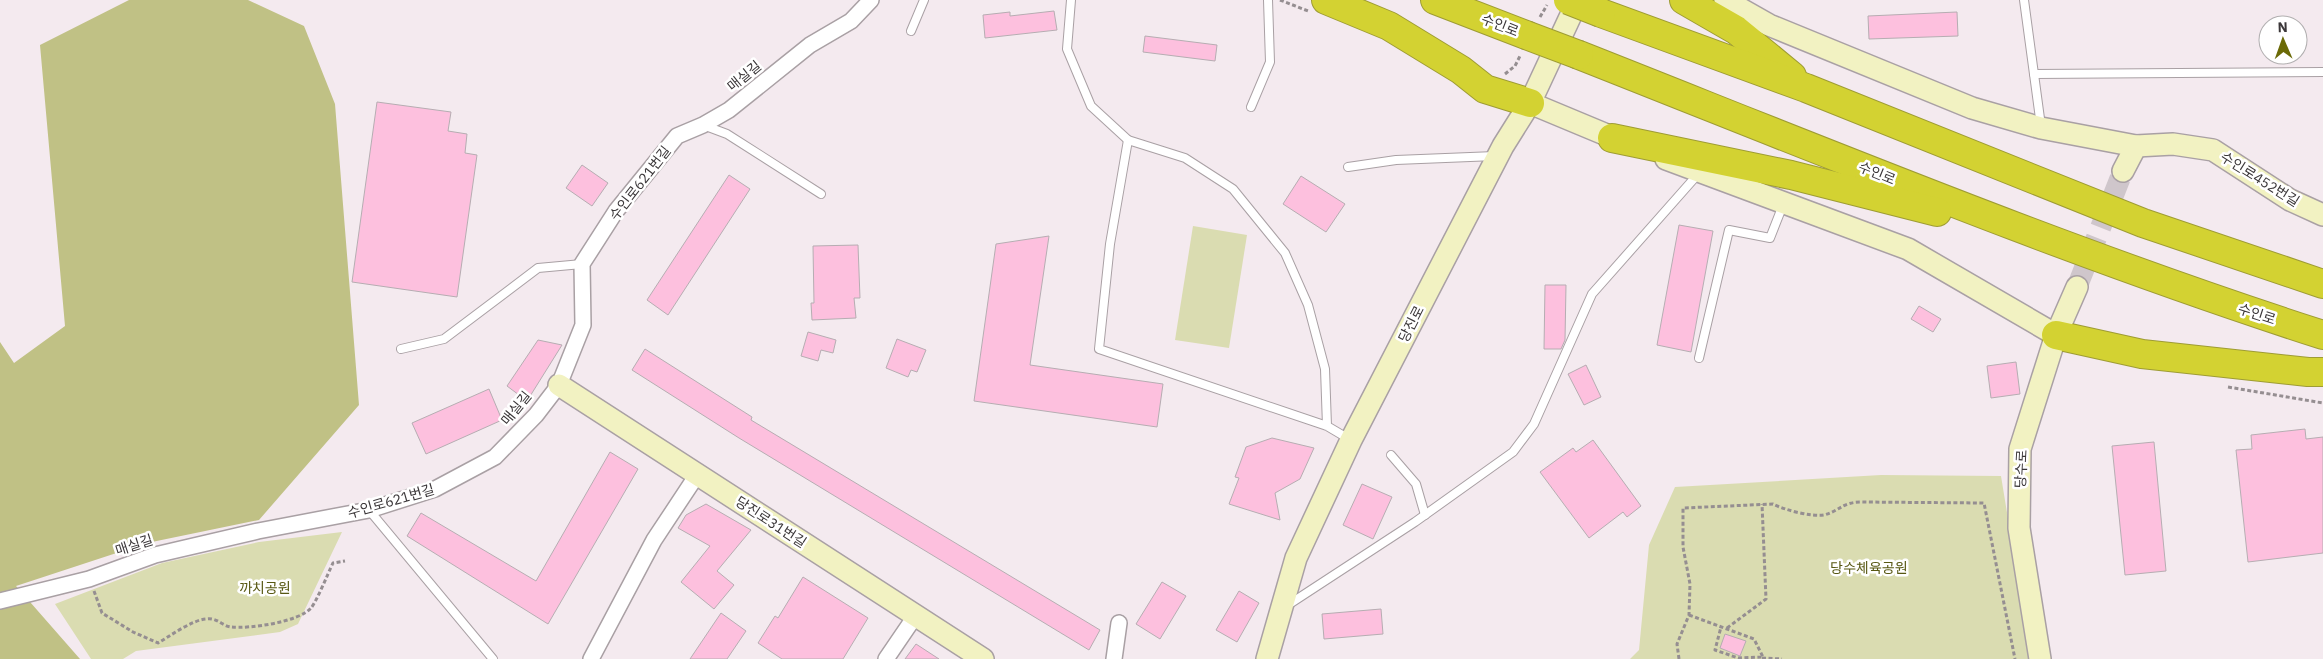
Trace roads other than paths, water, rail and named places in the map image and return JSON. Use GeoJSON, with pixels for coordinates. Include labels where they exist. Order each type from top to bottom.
{"type":"FeatureCollection","features":[{"type":"Feature","properties":{"kind":"highway"},"geometry":{"type":"LineString","coordinates":[[1326,0],[1389,26],[1461,70],[1485,89],[1530,103]]}},
{"type":"Feature","properties":{"kind":"highway","name":"수인로"},"geometry":{"type":"LineString","coordinates":[[1435,0],[2041,237],[2199,295],[2323,335]]}},
{"type":"Feature","properties":{"kind":"highway"},"geometry":{"type":"LineString","coordinates":[[1568,0],[1589,6],[1806,88],[2143,223],[2323,284]]}},
{"type":"Feature","properties":{"kind":"highway"},"geometry":{"type":"LineString","coordinates":[[1684,0],[1736,30],[1806,88]]}},
{"type":"Feature","properties":{"kind":"highway"},"geometry":{"type":"LineString","coordinates":[[1612,138],[1791,175],[2041,237]]}},
{"type":"Feature","properties":{"kind":"highway"},"geometry":{"type":"LineString","coordinates":[[2056,335],[2142,354],[2323,372]]}},
{"type":"Feature","properties":{"kind":"street","name":"수인로621번길"},"geometry":{"type":"LineString","coordinates":[[0,601],[89,579],[155,555],[258,531],[369,510],[435,489],[494,457],[536,415],[559,385],[582,325],[582,264],[616,211],[677,136],[703,125],[729,110],[810,45],[851,21],[871,0]]}},
{"type":"Feature","properties":{"kind":"street","name":"수인로452번길"},"geometry":{"type":"LineString","coordinates":[[1725,0],[1769,25],[1962,104],[2041,128],[2136,146],[2173,144],[2213,150],[2290,200],[2323,215]]}},
{"type":"Feature","properties":{"kind":"street","name":"당진로"},"geometry":{"type":"LineString","coordinates":[[1267,659],[1296,558],[1351,440],[1498,156],[1589,6]]}},
{"type":"Feature","properties":{"kind":"street"},"geometry":{"type":"LineString","coordinates":[[1530,103],[1612,138],[1700,172],[1908,249],[2056,335]]}},
{"type":"Feature","properties":{"kind":"street"},"geometry":{"type":"LineString","coordinates":[[2123,171],[2136,146]]}},
{"type":"Feature","properties":{"kind":"street","name":"당수로"},"geometry":{"type":"LineString","coordinates":[[2040,659],[2019,528],[2020,449],[2056,335],[2077,287]]}},
{"type":"Feature","properties":{"kind":"street","name":"당진로31번길"},"geometry":{"type":"LineString","coordinates":[[559,385],[983,659]]}},
{"type":"Feature","properties":{"kind":"street"},"geometry":{"type":"LineString","coordinates":[[591,659],[654,540],[697,475]]}},
{"type":"Feature","properties":{"kind":"street"},"geometry":{"type":"LineString","coordinates":[[886,659],[916,615]]}},
{"type":"Feature","properties":{"kind":"street"},"geometry":{"type":"LineString","coordinates":[[1114,659],[1116,656],[1119,623]]}},
{"type":"Feature","properties":{"kind":"lane"},"geometry":{"type":"LineString","coordinates":[[911,31],[924,0]]}},
{"type":"Feature","properties":{"kind":"lane"},"geometry":{"type":"LineString","coordinates":[[1071,0],[1067,49],[1091,106],[1128,140],[1186,158],[1233,189],[1284,254],[1308,305],[1324,369],[1327,426]]}},
{"type":"Feature","properties":{"kind":"lane"},"geometry":{"type":"LineString","coordinates":[[1251,107],[1270,62],[1268,0]]}},
{"type":"Feature","properties":{"kind":"lane"},"geometry":{"type":"LineString","coordinates":[[2024,0],[2041,128]]}},
{"type":"Feature","properties":{"kind":"lane"},"geometry":{"type":"LineString","coordinates":[[2034,74],[2323,72]]}},
{"type":"Feature","properties":{"kind":"lane"},"geometry":{"type":"LineString","coordinates":[[703,125],[727,134],[821,194]]}},
{"type":"Feature","properties":{"kind":"lane"},"geometry":{"type":"LineString","coordinates":[[1128,140],[1110,244],[1099,349],[1327,426],[1351,440]]}},
{"type":"Feature","properties":{"kind":"lane"},"geometry":{"type":"LineString","coordinates":[[1348,167],[1396,160],[1498,156]]}},
{"type":"Feature","properties":{"kind":"lane"},"geometry":{"type":"LineString","coordinates":[[1282,608],[1425,515],[1513,452],[1534,424],[1592,294],[1700,172]]}},
{"type":"Feature","properties":{"kind":"lane"},"geometry":{"type":"LineString","coordinates":[[1699,358],[1730,230],[1770,238],[1784,204]]}},
{"type":"Feature","properties":{"kind":"lane"},"geometry":{"type":"LineString","coordinates":[[401,349],[444,339],[538,268],[582,264]]}},
{"type":"Feature","properties":{"kind":"lane"},"geometry":{"type":"LineString","coordinates":[[1391,456],[1416,484],[1425,515]]}},
{"type":"Feature","properties":{"kind":"lane"},"geometry":{"type":"LineString","coordinates":[[369,510],[493,659]]}},
{"type":"Feature","properties":{"kind":"tunnel"},"geometry":{"type":"LineString","coordinates":[[2077,287],[2123,171]]}},
{"type":"Feature","properties":{"kind":"park label","name":"당수체육공원"},"geometry":{"type":"Point","coordinates":[1869,568]}},
{"type":"Feature","properties":{"kind":"park label","name":"까치공원"},"geometry":{"type":"Point","coordinates":[265,588]}}]}
